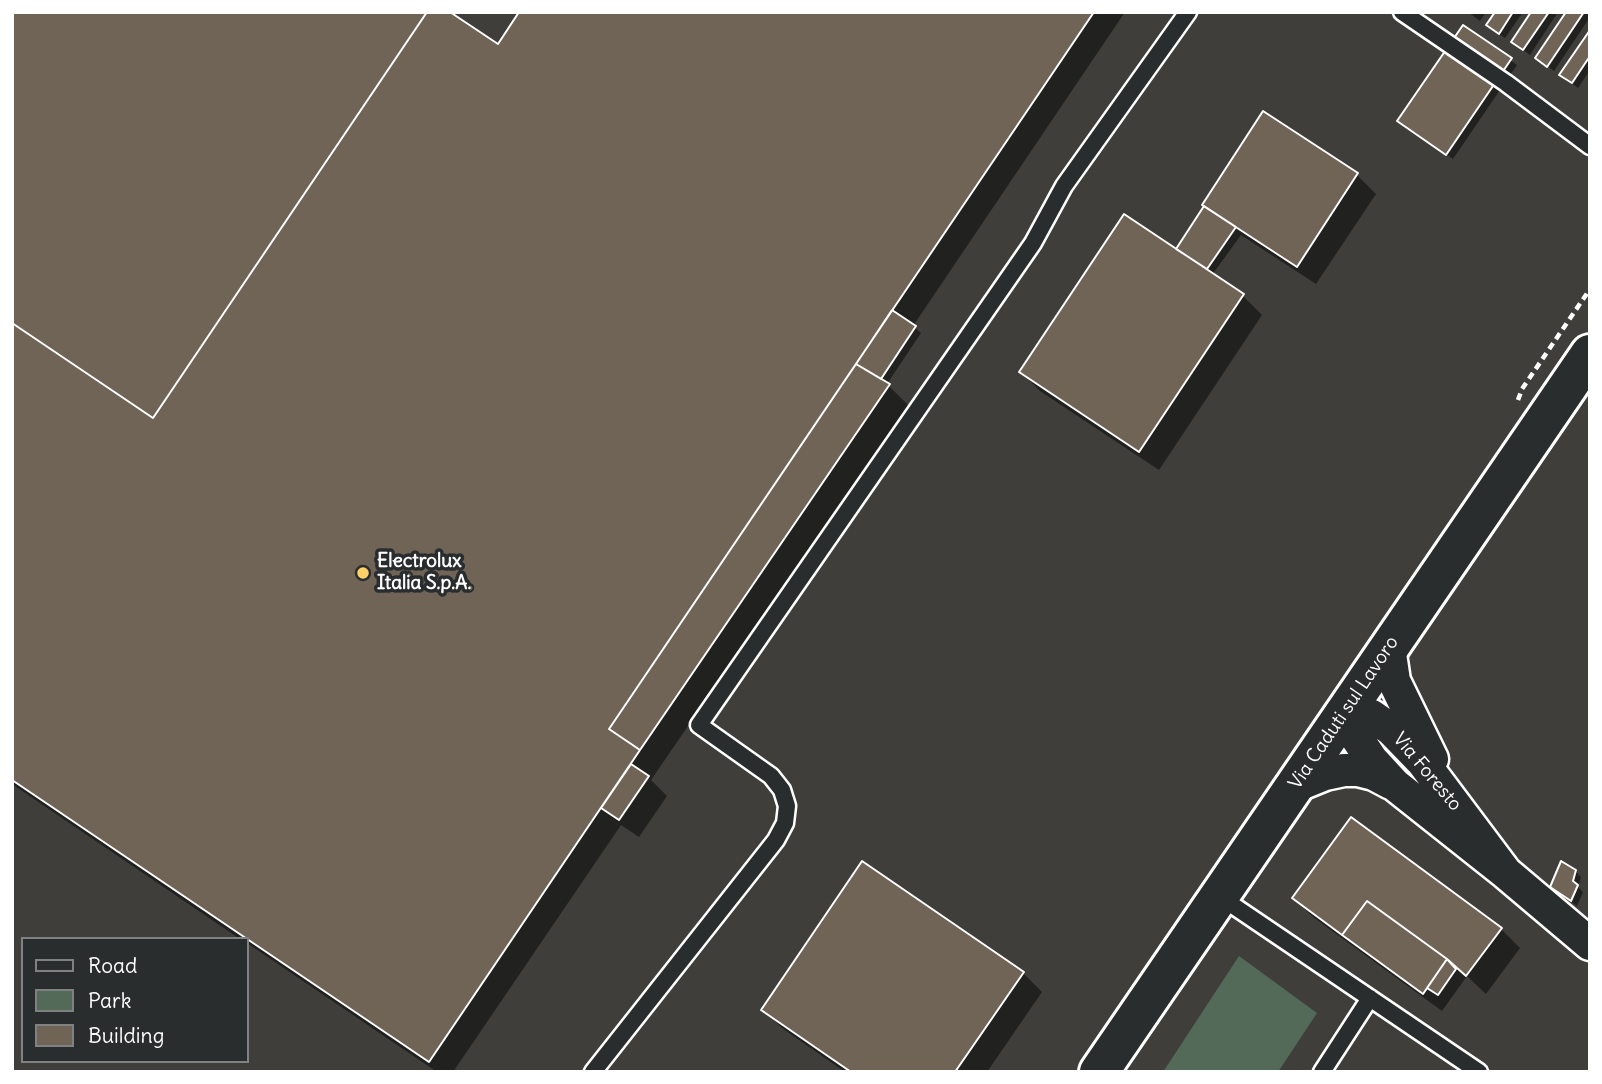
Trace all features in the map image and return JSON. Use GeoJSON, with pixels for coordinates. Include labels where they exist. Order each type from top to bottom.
{"type":"FeatureCollection","features":[{"type":"Feature","properties":{"kind":"street","name":"Via Caduti sul Lavoro"},"geometry":{"type":"LineString","coordinates":[[1098,1072],[1590,354]]}},
{"type":"Feature","properties":{"kind":"street"},"geometry":{"type":"LineString","coordinates":[[1389,647],[1394,681],[1449,795]]}},
{"type":"Feature","properties":{"kind":"street","name":"Via Foresto"},"geometry":{"type":"LineString","coordinates":[[1506,873],[1422,761],[1392,730],[1359,710],[1346,712],[1357,738],[1371,759],[1395,785],[1590,944]]}},
{"type":"Feature","properties":{"kind":"street"},"geometry":{"type":"LineString","coordinates":[[1293,787],[1344,770],[1374,774],[1395,785]]}},
{"type":"Feature","properties":{"kind":"lane"},"geometry":{"type":"LineString","coordinates":[[593,1072],[776,840],[785,823],[787,806],[782,790],[771,776],[699,725],[1033,243],[1064,186],[1188,12]]}},
{"type":"Feature","properties":{"kind":"lane"},"geometry":{"type":"LineString","coordinates":[[1402,12],[1506,83],[1590,146]]}},
{"type":"Feature","properties":{"kind":"lane"},"geometry":{"type":"LineString","coordinates":[[1219,896],[1479,1072]]}},
{"type":"Feature","properties":{"kind":"lane"},"geometry":{"type":"LineString","coordinates":[[1322,1072],[1370,998]]}},
{"type":"Feature","properties":{"kind":"shaded area"},"geometry":{"type":"Polygon","coordinates":[[[12,12],[1590,12],[1590,1072],[12,1072],[12,12]]]}},
{"type":"Feature","properties":{"kind":"green space"},"geometry":{"type":"Polygon","coordinates":[[[1239,956],[1317,1013],[1278,1072],[1163,1072],[1239,956]]]}},
{"type":"Feature","properties":{"kind":"building"},"geometry":{"type":"Polygon","coordinates":[[[12,12],[427,12],[153,418],[12,323],[12,12]]]}},
{"type":"Feature","properties":{"kind":"building","name":"Electrolux Italia S.p.A."},"geometry":{"type":"Polygon","coordinates":[[[427,12],[450,12],[498,44],[519,12],[1094,12],[609,729],[640,750],[429,1062],[248,940],[248,937],[244,937],[12,780],[12,323],[153,418],[427,12]]]}},
{"type":"Feature","properties":{"kind":"building"},"geometry":{"type":"Polygon","coordinates":[[[1495,12],[1513,12],[1499,34],[1486,25],[1495,12]]]}},
{"type":"Feature","properties":{"kind":"building"},"geometry":{"type":"Polygon","coordinates":[[[1531,12],[1549,12],[1523,50],[1511,42],[1531,12]]]}},
{"type":"Feature","properties":{"kind":"building"},"geometry":{"type":"Polygon","coordinates":[[[1566,12],[1584,12],[1547,67],[1535,58],[1566,12]]]}},
{"type":"Feature","properties":{"kind":"building"},"geometry":{"type":"Polygon","coordinates":[[[1463,25],[1512,58],[1446,155],[1397,121],[1463,25]]]}},
{"type":"Feature","properties":{"kind":"building"},"geometry":{"type":"Polygon","coordinates":[[[1590,30],[1590,56],[1572,83],[1559,75],[1590,30]]]}},
{"type":"Feature","properties":{"kind":"building"},"geometry":{"type":"Polygon","coordinates":[[[1263,111],[1358,173],[1297,267],[1202,205],[1263,111]]]}},
{"type":"Feature","properties":{"kind":"building"},"geometry":{"type":"Polygon","coordinates":[[[1204,206],[1236,227],[1207,269],[1176,249],[1204,206]]]}},
{"type":"Feature","properties":{"kind":"building"},"geometry":{"type":"Polygon","coordinates":[[[1124,214],[1244,294],[1139,452],[1019,372],[1124,214]]]}},
{"type":"Feature","properties":{"kind":"building"},"geometry":{"type":"Polygon","coordinates":[[[892,310],[916,326],[881,379],[856,364],[892,310]]]}},
{"type":"Feature","properties":{"kind":"building"},"geometry":{"type":"Polygon","coordinates":[[[856,364],[890,384],[640,750],[609,729],[856,364]]]}},
{"type":"Feature","properties":{"kind":"building"},"geometry":{"type":"Polygon","coordinates":[[[631,764],[649,776],[619,820],[601,808],[631,764]]]}},
{"type":"Feature","properties":{"kind":"building"},"geometry":{"type":"Polygon","coordinates":[[[1351,817],[1502,928],[1466,976],[1367,901],[1342,935],[1292,898],[1351,817]]]}},
{"type":"Feature","properties":{"kind":"building"},"geometry":{"type":"Polygon","coordinates":[[[862,861],[1024,972],[955,1072],[851,1072],[761,1010],[862,861]]]}},
{"type":"Feature","properties":{"kind":"building"},"geometry":{"type":"Polygon","coordinates":[[[1561,861],[1576,870],[1573,881],[1578,885],[1571,901],[1550,887],[1561,861]]]}},
{"type":"Feature","properties":{"kind":"building"},"geometry":{"type":"Polygon","coordinates":[[[1367,901],[1447,959],[1423,994],[1342,935],[1367,901]]]}},
{"type":"Feature","properties":{"kind":"building"},"geometry":{"type":"Polygon","coordinates":[[[1447,959],[1456,969],[1438,995],[1427,988],[1447,959]]]}},
{"type":"Feature","properties":{"kind":"place","name":"Electrolux Italia S.p.A."},"geometry":{"type":"Point","coordinates":[363,573]}}]}
